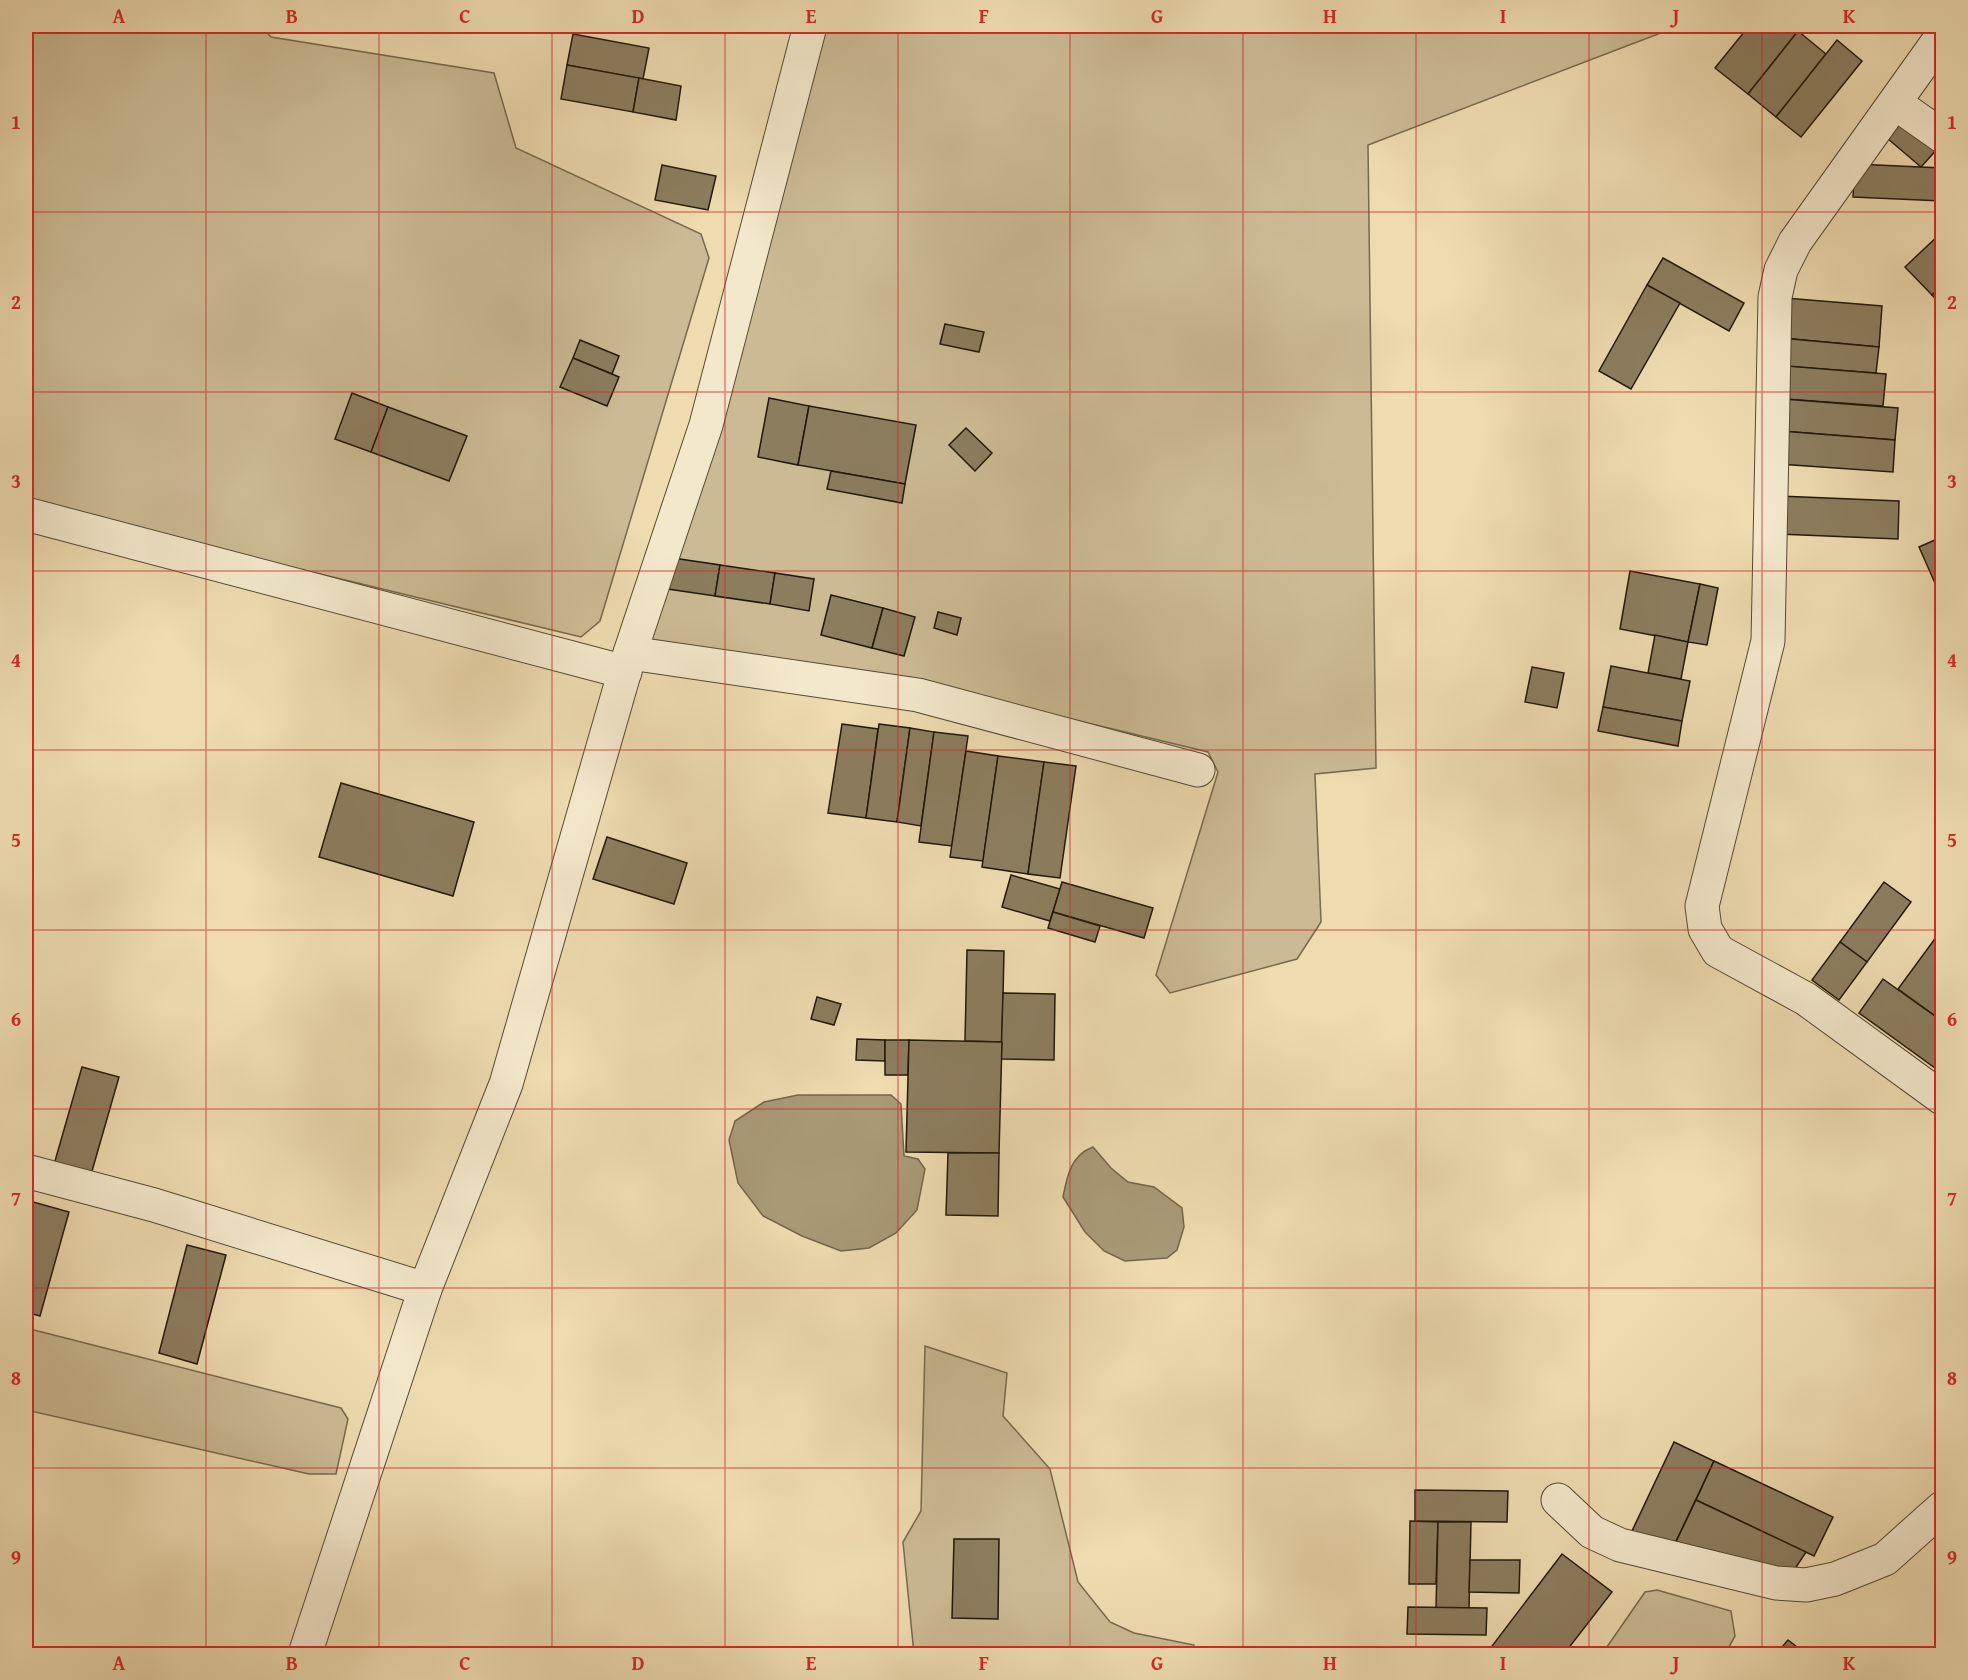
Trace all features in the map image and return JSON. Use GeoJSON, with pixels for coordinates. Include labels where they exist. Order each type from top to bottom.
{"type":"FeatureCollection","features":[{"type":"Feature","properties":{"kind":"street"},"geometry":{"type":"LineString","coordinates":[[304,1654],[425,1289],[506,1084],[627,663],[706,425],[810,26]]}},
{"type":"Feature","properties":{"kind":"street"},"geometry":{"type":"LineString","coordinates":[[1942,36],[1795,242],[1781,270],[1775,297],[1768,641],[1702,906],[1706,929],[1718,951],[1806,999],[1942,1098]]}},
{"type":"Feature","properties":{"kind":"street"},"geometry":{"type":"LineString","coordinates":[[1894,103],[1942,136]]}},
{"type":"Feature","properties":{"kind":"street"},"geometry":{"type":"LineString","coordinates":[[26,514],[627,663],[918,695],[1198,770]]}},
{"type":"Feature","properties":{"kind":"street"},"geometry":{"type":"LineString","coordinates":[[26,1171],[154,1205],[425,1289]]}},
{"type":"Feature","properties":{"kind":"street"},"geometry":{"type":"LineString","coordinates":[[1558,1500],[1592,1532],[1620,1545],[1776,1583],[1806,1585],[1835,1579],[1885,1559],[1942,1508]]}},
{"type":"Feature","properties":{"kind":"shaded area"},"geometry":{"type":"Polygon","coordinates":[[[26,26],[261,26],[271,37],[494,73],[516,148],[701,234],[709,258],[600,621],[581,637],[26,503],[26,26]]]}},
{"type":"Feature","properties":{"kind":"shaded area"},"geometry":{"type":"Polygon","coordinates":[[[819,26],[1679,26],[1368,145],[1376,768],[1315,774],[1321,922],[1297,959],[1170,993],[1156,975],[1218,772],[1208,752],[1009,704],[640,645],[819,26]]]}},
{"type":"Feature","properties":{"kind":"shaded area"},"geometry":{"type":"Polygon","coordinates":[[[798,1095],[891,1095],[901,1104],[904,1156],[918,1159],[925,1169],[917,1210],[896,1233],[869,1248],[841,1251],[802,1236],[763,1216],[738,1183],[729,1140],[735,1121],[764,1102],[798,1095]]]}},
{"type":"Feature","properties":{"kind":"shaded area"},"geometry":{"type":"Polygon","coordinates":[[[1093,1147],[1111,1168],[1128,1182],[1154,1187],[1182,1208],[1184,1227],[1177,1250],[1167,1258],[1125,1261],[1104,1251],[1085,1232],[1063,1197],[1071,1167],[1080,1155],[1093,1147]]]}},
{"type":"Feature","properties":{"kind":"shaded area"},"geometry":{"type":"Polygon","coordinates":[[[26,1328],[341,1408],[348,1419],[336,1474],[309,1474],[26,1410],[26,1328]]]}},
{"type":"Feature","properties":{"kind":"shaded area"},"geometry":{"type":"Polygon","coordinates":[[[925,1346],[1007,1373],[1003,1416],[1050,1469],[1078,1582],[1110,1622],[1134,1633],[1194,1645],[1191,1654],[914,1654],[903,1542],[921,1511],[925,1346]]]}},
{"type":"Feature","properties":{"kind":"shaded area"},"geometry":{"type":"Polygon","coordinates":[[[1657,1590],[1731,1611],[1735,1636],[1725,1654],[1602,1654],[1645,1592],[1657,1590]]]}},
{"type":"Feature","properties":{"kind":"building"},"geometry":{"type":"Polygon","coordinates":[[[1749,26],[1790,26],[1798,31],[1748,94],[1715,68],[1749,26]]]}},
{"type":"Feature","properties":{"kind":"building"},"geometry":{"type":"Polygon","coordinates":[[[1853,26],[1868,26],[1863,33],[1853,26]]]}},
{"type":"Feature","properties":{"kind":"building"},"geometry":{"type":"Polygon","coordinates":[[[1798,31],[1826,54],[1776,117],[1748,94],[1798,31]]]}},
{"type":"Feature","properties":{"kind":"building"},"geometry":{"type":"Polygon","coordinates":[[[573,34],[649,48],[643,79],[567,65],[573,34]]]}},
{"type":"Feature","properties":{"kind":"building"},"geometry":{"type":"Polygon","coordinates":[[[1837,40],[1862,61],[1801,137],[1776,117],[1837,40]]]}},
{"type":"Feature","properties":{"kind":"building"},"geometry":{"type":"Polygon","coordinates":[[[567,65],[639,78],[633,112],[561,99],[567,65]]]}},
{"type":"Feature","properties":{"kind":"building"},"geometry":{"type":"Polygon","coordinates":[[[639,78],[681,86],[676,120],[633,112],[639,78]]]}},
{"type":"Feature","properties":{"kind":"building"},"geometry":{"type":"Polygon","coordinates":[[[1942,98],[1942,122],[1931,114],[1942,98]]]}},
{"type":"Feature","properties":{"kind":"building"},"geometry":{"type":"Polygon","coordinates":[[[1905,117],[1939,147],[1921,167],[1887,138],[1905,117]]]}},
{"type":"Feature","properties":{"kind":"building"},"geometry":{"type":"Polygon","coordinates":[[[1855,164],[1942,168],[1942,201],[1853,197],[1855,164]]]}},
{"type":"Feature","properties":{"kind":"building"},"geometry":{"type":"Polygon","coordinates":[[[662,165],[716,176],[708,210],[655,200],[662,165]]]}},
{"type":"Feature","properties":{"kind":"building"},"geometry":{"type":"Polygon","coordinates":[[[1942,232],[1942,286],[1932,295],[1905,267],[1942,232]]]}},
{"type":"Feature","properties":{"kind":"building"},"geometry":{"type":"Polygon","coordinates":[[[1663,258],[1744,303],[1729,331],[1647,285],[1663,258]]]}},
{"type":"Feature","properties":{"kind":"building"},"geometry":{"type":"Polygon","coordinates":[[[1647,285],[1680,303],[1631,389],[1599,371],[1647,285]]]}},
{"type":"Feature","properties":{"kind":"building"},"geometry":{"type":"Polygon","coordinates":[[[1942,286],[1942,306],[1932,295],[1942,286]]]}},
{"type":"Feature","properties":{"kind":"building"},"geometry":{"type":"Polygon","coordinates":[[[1785,298],[1882,306],[1879,347],[1781,338],[1785,298]]]}},
{"type":"Feature","properties":{"kind":"building"},"geometry":{"type":"Polygon","coordinates":[[[945,324],[984,332],[979,352],[940,344],[945,324]]]}},
{"type":"Feature","properties":{"kind":"building"},"geometry":{"type":"Polygon","coordinates":[[[1781,338],[1879,347],[1876,373],[1779,366],[1781,338]]]}},
{"type":"Feature","properties":{"kind":"building"},"geometry":{"type":"Polygon","coordinates":[[[580,340],[619,356],[612,374],[573,358],[580,340]]]}},
{"type":"Feature","properties":{"kind":"building"},"geometry":{"type":"Polygon","coordinates":[[[573,358],[619,377],[607,406],[560,387],[573,358]]]}},
{"type":"Feature","properties":{"kind":"building"},"geometry":{"type":"Polygon","coordinates":[[[1787,366],[1886,374],[1883,406],[1784,399],[1787,366]]]}},
{"type":"Feature","properties":{"kind":"building"},"geometry":{"type":"Polygon","coordinates":[[[352,393],[388,407],[371,452],[335,439],[352,393]]]}},
{"type":"Feature","properties":{"kind":"building"},"geometry":{"type":"Polygon","coordinates":[[[769,398],[809,406],[798,465],[758,457],[769,398]]]}},
{"type":"Feature","properties":{"kind":"building"},"geometry":{"type":"Polygon","coordinates":[[[1784,399],[1898,408],[1895,440],[1781,431],[1784,399]]]}},
{"type":"Feature","properties":{"kind":"building"},"geometry":{"type":"Polygon","coordinates":[[[809,406],[916,425],[905,484],[798,465],[809,406]]]}},
{"type":"Feature","properties":{"kind":"building"},"geometry":{"type":"Polygon","coordinates":[[[388,407],[467,436],[449,481],[371,452],[388,407]]]}},
{"type":"Feature","properties":{"kind":"building"},"geometry":{"type":"Polygon","coordinates":[[[966,428],[992,453],[975,471],[949,445],[966,428]]]}},
{"type":"Feature","properties":{"kind":"building"},"geometry":{"type":"Polygon","coordinates":[[[1781,431],[1895,440],[1893,472],[1778,464],[1781,431]]]}},
{"type":"Feature","properties":{"kind":"building"},"geometry":{"type":"Polygon","coordinates":[[[831,471],[905,484],[902,503],[827,489],[831,471]]]}},
{"type":"Feature","properties":{"kind":"building"},"geometry":{"type":"Polygon","coordinates":[[[1779,496],[1899,501],[1898,539],[1777,534],[1779,496]]]}},
{"type":"Feature","properties":{"kind":"building"},"geometry":{"type":"Polygon","coordinates":[[[1942,537],[1942,599],[1919,547],[1942,537]]]}},
{"type":"Feature","properties":{"kind":"building"},"geometry":{"type":"Polygon","coordinates":[[[673,558],[720,565],[715,596],[668,589],[673,558]]]}},
{"type":"Feature","properties":{"kind":"building"},"geometry":{"type":"Polygon","coordinates":[[[720,565],[775,573],[770,604],[715,596],[720,565]]]}},
{"type":"Feature","properties":{"kind":"building"},"geometry":{"type":"Polygon","coordinates":[[[1630,571],[1700,584],[1688,642],[1620,629],[1630,571]]]}},
{"type":"Feature","properties":{"kind":"building"},"geometry":{"type":"Polygon","coordinates":[[[775,573],[814,579],[809,611],[770,604],[775,573]]]}},
{"type":"Feature","properties":{"kind":"building"},"geometry":{"type":"Polygon","coordinates":[[[1700,584],[1718,588],[1707,645],[1688,642],[1700,584]]]}},
{"type":"Feature","properties":{"kind":"building"},"geometry":{"type":"Polygon","coordinates":[[[831,595],[883,608],[872,648],[821,635],[831,595]]]}},
{"type":"Feature","properties":{"kind":"building"},"geometry":{"type":"Polygon","coordinates":[[[883,608],[915,617],[904,656],[872,648],[883,608]]]}},
{"type":"Feature","properties":{"kind":"building"},"geometry":{"type":"Polygon","coordinates":[[[938,612],[961,618],[957,635],[934,628],[938,612]]]}},
{"type":"Feature","properties":{"kind":"building"},"geometry":{"type":"Polygon","coordinates":[[[1655,635],[1688,642],[1681,679],[1648,673],[1655,635]]]}},
{"type":"Feature","properties":{"kind":"building"},"geometry":{"type":"Polygon","coordinates":[[[1611,666],[1690,681],[1682,721],[1603,707],[1611,666]]]}},
{"type":"Feature","properties":{"kind":"building"},"geometry":{"type":"Polygon","coordinates":[[[1532,667],[1564,673],[1557,708],[1525,702],[1532,667]]]}},
{"type":"Feature","properties":{"kind":"building"},"geometry":{"type":"Polygon","coordinates":[[[1603,707],[1682,721],[1678,746],[1598,731],[1603,707]]]}},
{"type":"Feature","properties":{"kind":"building"},"geometry":{"type":"Polygon","coordinates":[[[842,724],[878,729],[866,818],[828,813],[842,724]]]}},
{"type":"Feature","properties":{"kind":"building"},"geometry":{"type":"Polygon","coordinates":[[[879,724],[910,728],[897,822],[866,818],[879,724]]]}},
{"type":"Feature","properties":{"kind":"building"},"geometry":{"type":"Polygon","coordinates":[[[910,728],[934,732],[921,826],[897,822],[910,728]]]}},
{"type":"Feature","properties":{"kind":"building"},"geometry":{"type":"Polygon","coordinates":[[[934,732],[968,736],[952,846],[919,842],[934,732]]]}},
{"type":"Feature","properties":{"kind":"building"},"geometry":{"type":"Polygon","coordinates":[[[966,751],[998,756],[983,861],[950,857],[966,751]]]}},
{"type":"Feature","properties":{"kind":"building"},"geometry":{"type":"Polygon","coordinates":[[[998,756],[1044,762],[1028,874],[982,867],[998,756]]]}},
{"type":"Feature","properties":{"kind":"building"},"geometry":{"type":"Polygon","coordinates":[[[1044,762],[1076,766],[1060,878],[1028,874],[1044,762]]]}},
{"type":"Feature","properties":{"kind":"building"},"geometry":{"type":"Polygon","coordinates":[[[341,783],[474,822],[453,896],[319,857],[341,783]]]}},
{"type":"Feature","properties":{"kind":"building"},"geometry":{"type":"Polygon","coordinates":[[[607,837],[687,863],[674,904],[593,879],[607,837]]]}},
{"type":"Feature","properties":{"kind":"building"},"geometry":{"type":"Polygon","coordinates":[[[1011,875],[1060,889],[1050,921],[1002,907],[1011,875]]]}},
{"type":"Feature","properties":{"kind":"building"},"geometry":{"type":"Polygon","coordinates":[[[1062,882],[1153,908],[1144,938],[1053,912],[1062,882]]]}},
{"type":"Feature","properties":{"kind":"building"},"geometry":{"type":"Polygon","coordinates":[[[1884,882],[1911,902],[1867,962],[1840,942],[1884,882]]]}},
{"type":"Feature","properties":{"kind":"building"},"geometry":{"type":"Polygon","coordinates":[[[1053,912],[1100,926],[1095,942],[1048,928],[1053,912]]]}},
{"type":"Feature","properties":{"kind":"building"},"geometry":{"type":"Polygon","coordinates":[[[1942,928],[1942,946],[1934,940],[1942,928]]]}},
{"type":"Feature","properties":{"kind":"building"},"geometry":{"type":"Polygon","coordinates":[[[1934,940],[1942,946],[1942,1021],[1898,989],[1934,940]]]}},
{"type":"Feature","properties":{"kind":"building"},"geometry":{"type":"Polygon","coordinates":[[[1840,942],[1867,962],[1839,1000],[1812,980],[1840,942]]]}},
{"type":"Feature","properties":{"kind":"building"},"geometry":{"type":"Polygon","coordinates":[[[967,950],[1004,951],[1002,1042],[965,1041],[967,950]]]}},
{"type":"Feature","properties":{"kind":"building"},"geometry":{"type":"Polygon","coordinates":[[[1883,979],[1942,1021],[1942,1073],[1859,1013],[1883,979]]]}},
{"type":"Feature","properties":{"kind":"building"},"geometry":{"type":"Polygon","coordinates":[[[1003,993],[1055,994],[1054,1060],[1001,1059],[1003,993]]]}},
{"type":"Feature","properties":{"kind":"building"},"geometry":{"type":"Polygon","coordinates":[[[817,997],[841,1004],[834,1025],[811,1019],[817,997]]]}},
{"type":"Feature","properties":{"kind":"building"},"geometry":{"type":"Polygon","coordinates":[[[857,1039],[885,1040],[885,1061],[856,1060],[857,1039]]]}},
{"type":"Feature","properties":{"kind":"building"},"geometry":{"type":"Polygon","coordinates":[[[885,1040],[909,1040],[908,1075],[885,1075],[885,1040]]]}},
{"type":"Feature","properties":{"kind":"building"},"geometry":{"type":"Polygon","coordinates":[[[909,1040],[1002,1042],[999,1153],[906,1152],[909,1040]]]}},
{"type":"Feature","properties":{"kind":"building"},"geometry":{"type":"Polygon","coordinates":[[[82,1067],[119,1077],[90,1178],[53,1168],[82,1067]]]}},
{"type":"Feature","properties":{"kind":"building"},"geometry":{"type":"Polygon","coordinates":[[[948,1153],[999,1153],[998,1216],[946,1215],[948,1153]]]}},
{"type":"Feature","properties":{"kind":"building"},"geometry":{"type":"Polygon","coordinates":[[[26,1200],[69,1212],[40,1316],[26,1312],[26,1200]]]}},
{"type":"Feature","properties":{"kind":"building"},"geometry":{"type":"Polygon","coordinates":[[[187,1245],[226,1255],[197,1364],[159,1353],[187,1245]]]}},
{"type":"Feature","properties":{"kind":"building"},"geometry":{"type":"Polygon","coordinates":[[[1674,1442],[1714,1461],[1672,1550],[1632,1531],[1674,1442]]]}},
{"type":"Feature","properties":{"kind":"building"},"geometry":{"type":"Polygon","coordinates":[[[1714,1461],[1833,1517],[1814,1556],[1696,1500],[1714,1461]]]}},
{"type":"Feature","properties":{"kind":"building"},"geometry":{"type":"Polygon","coordinates":[[[1415,1490],[1508,1491],[1507,1522],[1415,1521],[1415,1490]]]}},
{"type":"Feature","properties":{"kind":"building"},"geometry":{"type":"Polygon","coordinates":[[[1696,1500],[1806,1552],[1787,1581],[1672,1550],[1696,1500]]]}},
{"type":"Feature","properties":{"kind":"building"},"geometry":{"type":"Polygon","coordinates":[[[1410,1521],[1438,1522],[1436,1584],[1409,1584],[1410,1521]]]}},
{"type":"Feature","properties":{"kind":"building"},"geometry":{"type":"Polygon","coordinates":[[[1438,1522],[1471,1522],[1469,1608],[1436,1608],[1438,1522]]]}},
{"type":"Feature","properties":{"kind":"building"},"geometry":{"type":"Polygon","coordinates":[[[954,1539],[999,1539],[998,1619],[952,1618],[954,1539]]]}},
{"type":"Feature","properties":{"kind":"building"},"geometry":{"type":"Polygon","coordinates":[[[1562,1554],[1612,1592],[1564,1654],[1486,1654],[1562,1554]]]}},
{"type":"Feature","properties":{"kind":"building"},"geometry":{"type":"Polygon","coordinates":[[[1470,1560],[1520,1560],[1519,1593],[1469,1592],[1470,1560]]]}},
{"type":"Feature","properties":{"kind":"building"},"geometry":{"type":"Polygon","coordinates":[[[1408,1607],[1487,1608],[1486,1635],[1407,1634],[1408,1607]]]}},
{"type":"Feature","properties":{"kind":"building"},"geometry":{"type":"Polygon","coordinates":[[[1788,1640],[1801,1650],[1797,1654],[1776,1654],[1788,1640]]]}}]}
